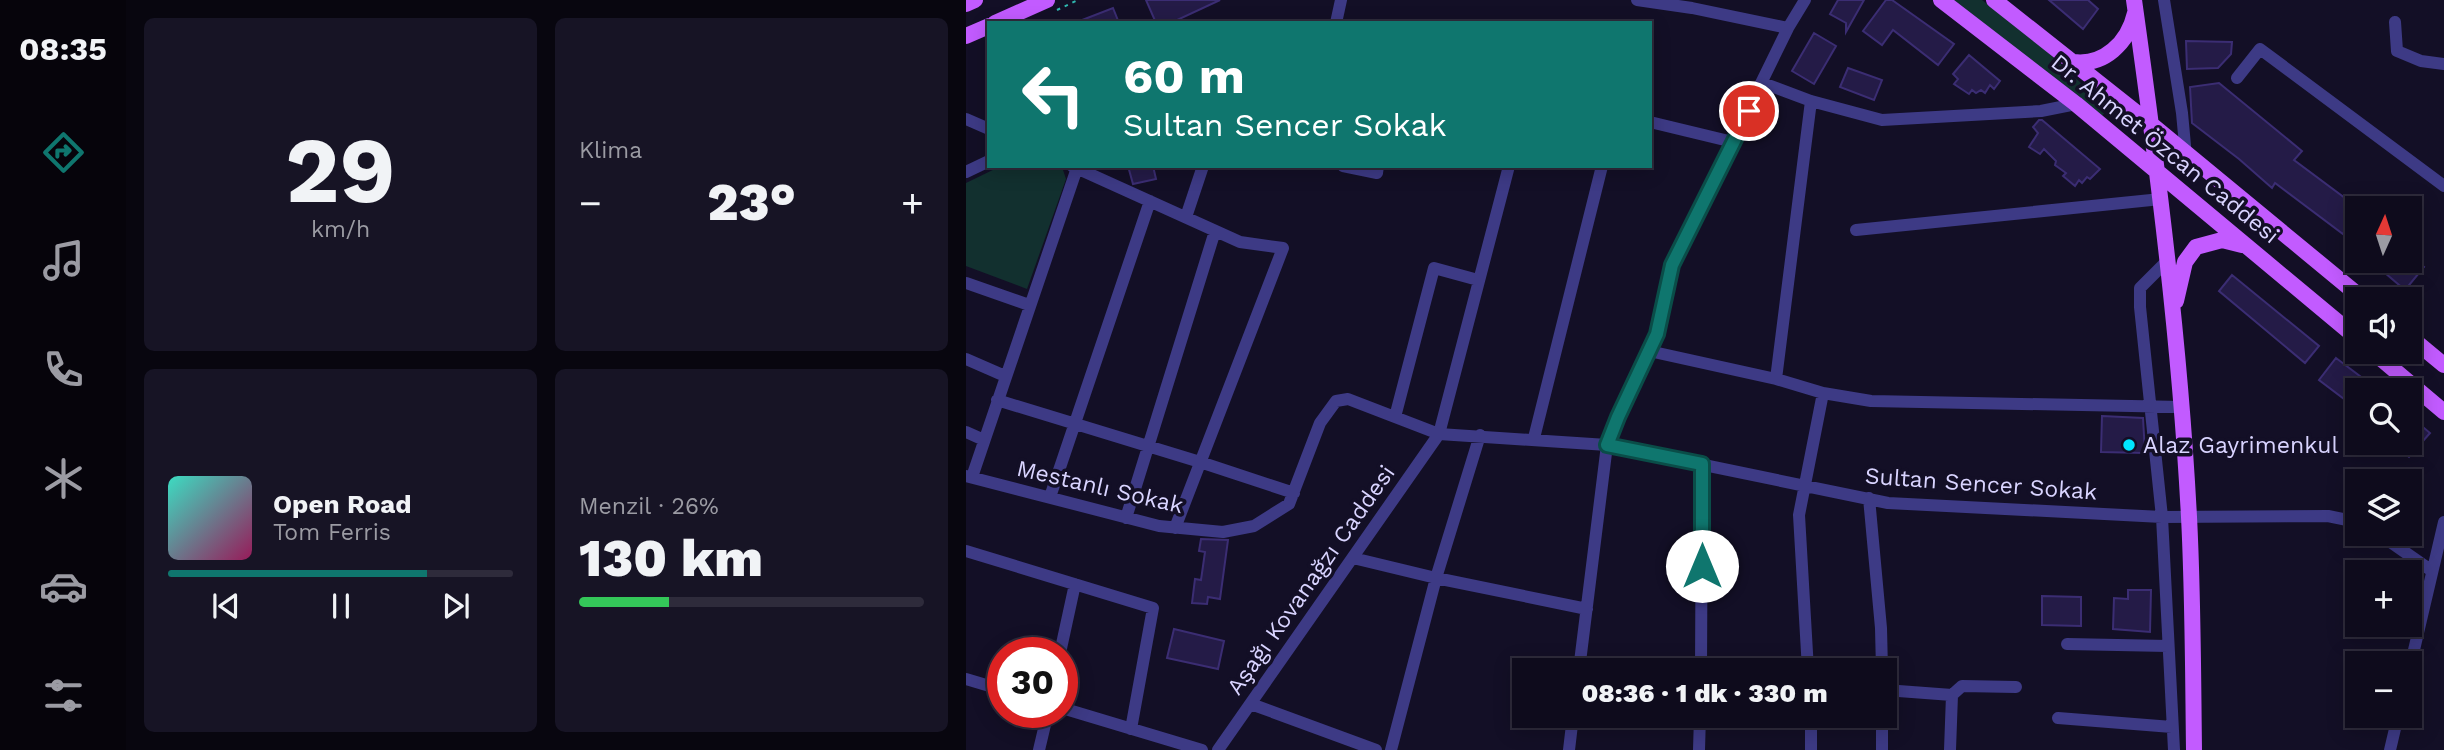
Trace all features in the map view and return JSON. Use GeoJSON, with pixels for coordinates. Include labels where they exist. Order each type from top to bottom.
{"type":"FeatureCollection","features":[{"type":"Feature","properties":{"kind":"main road"},"geometry":{"type":"LineString","coordinates":[[966,4],[975,0]]}},
{"type":"Feature","properties":{"kind":"main road"},"geometry":{"type":"LineString","coordinates":[[1000,21],[1047,0]]}},
{"type":"Feature","properties":{"kind":"main road","name":"Dr. Ahmet Özcan Caddesi"},"geometry":{"type":"LineString","coordinates":[[1941,0],[2076,104],[2345,328]]}},
{"type":"Feature","properties":{"kind":"main road","name":"Dr. Ahmet Özcan Caddesi"},"geometry":{"type":"LineString","coordinates":[[1994,0],[2348,287]]}},
{"type":"Feature","properties":{"kind":"main road"},"geometry":{"type":"LineString","coordinates":[[2073,62],[2093,62],[2112,51],[2127,35],[2135,5]]}},
{"type":"Feature","properties":{"kind":"main road"},"geometry":{"type":"LineString","coordinates":[[2135,5],[2168,260],[2181,407],[2189,517],[2194,750]]}},
{"type":"Feature","properties":{"kind":"main road"},"geometry":{"type":"LineString","coordinates":[[966,36],[987,27]]}},
{"type":"Feature","properties":{"kind":"main road"},"geometry":{"type":"LineString","coordinates":[[2172,314],[2185,262],[2196,247],[2222,240],[2249,247]]}},
{"type":"Feature","properties":{"kind":"main road"},"geometry":{"type":"LineString","coordinates":[[2422,347],[2444,365]]}},
{"type":"Feature","properties":{"kind":"main road"},"geometry":{"type":"LineString","coordinates":[[2387,364],[2444,412]]}},
{"type":"Feature","properties":{"kind":"street"},"geometry":{"type":"LineString","coordinates":[[1336,21],[1341,0]]}},
{"type":"Feature","properties":{"kind":"street"},"geometry":{"type":"LineString","coordinates":[[1636,0],[1692,8],[1788,28]]}},
{"type":"Feature","properties":{"kind":"street"},"geometry":{"type":"LineString","coordinates":[[1581,658],[1607,445],[1657,334],[1672,265],[1788,28],[1805,0]]}},
{"type":"Feature","properties":{"kind":"street"},"geometry":{"type":"LineString","coordinates":[[2164,0],[2186,156]]}},
{"type":"Feature","properties":{"kind":"street"},"geometry":{"type":"LineString","coordinates":[[2395,22],[2397,51],[2421,61],[2444,64]]}},
{"type":"Feature","properties":{"kind":"street"},"geometry":{"type":"LineString","coordinates":[[2237,78],[2260,49],[2444,186]]}},
{"type":"Feature","properties":{"kind":"street"},"geometry":{"type":"LineString","coordinates":[[1763,83],[1811,101],[1882,120],[2041,111],[2076,104]]}},
{"type":"Feature","properties":{"kind":"street"},"geometry":{"type":"LineString","coordinates":[[1776,379],[1811,101]]}},
{"type":"Feature","properties":{"kind":"street"},"geometry":{"type":"LineString","coordinates":[[966,119],[987,127]]}},
{"type":"Feature","properties":{"kind":"street"},"geometry":{"type":"LineString","coordinates":[[1652,122],[1733,142]]}},
{"type":"Feature","properties":{"kind":"street"},"geometry":{"type":"LineString","coordinates":[[966,172],[987,162]]}},
{"type":"Feature","properties":{"kind":"street"},"geometry":{"type":"LineString","coordinates":[[969,476],[984,440],[1075,168]]}},
{"type":"Feature","properties":{"kind":"street"},"geometry":{"type":"LineString","coordinates":[[1077,168],[1240,243],[1283,248],[1175,528]]}},
{"type":"Feature","properties":{"kind":"street"},"geometry":{"type":"LineString","coordinates":[[1186,217],[1202,168]]}},
{"type":"Feature","properties":{"kind":"street"},"geometry":{"type":"LineString","coordinates":[[1353,168],[1377,173],[1378,168]]}},
{"type":"Feature","properties":{"kind":"street"},"geometry":{"type":"LineString","coordinates":[[1439,434],[1508,168]]}},
{"type":"Feature","properties":{"kind":"street"},"geometry":{"type":"LineString","coordinates":[[1534,438],[1602,168]]}},
{"type":"Feature","properties":{"kind":"street"},"geometry":{"type":"LineString","coordinates":[[1856,230],[2161,199]]}},
{"type":"Feature","properties":{"kind":"street"},"geometry":{"type":"LineString","coordinates":[[1051,497],[1150,201]]}},
{"type":"Feature","properties":{"kind":"street"},"geometry":{"type":"LineString","coordinates":[[1126,518],[1215,231]]}},
{"type":"Feature","properties":{"kind":"street"},"geometry":{"type":"LineString","coordinates":[[2168,260],[2140,288],[2140,307],[2162,517],[2174,750]]}},
{"type":"Feature","properties":{"kind":"street"},"geometry":{"type":"LineString","coordinates":[[1395,417],[1434,268],[1478,280]]}},
{"type":"Feature","properties":{"kind":"street"},"geometry":{"type":"LineString","coordinates":[[966,283],[1029,305]]}},
{"type":"Feature","properties":{"kind":"street"},"geometry":{"type":"LineString","coordinates":[[1649,351],[1776,379],[1823,393],[1871,401],[2181,407]]}},
{"type":"Feature","properties":{"kind":"street"},"geometry":{"type":"LineString","coordinates":[[966,359],[1005,376]]}},
{"type":"Feature","properties":{"kind":"street"},"geometry":{"type":"LineString","coordinates":[[1807,658],[1800,515],[1823,393]]}},
{"type":"Feature","properties":{"kind":"street","name":"Mestanlı Sokak"},"geometry":{"type":"LineString","coordinates":[[969,476],[1159,526],[1223,533],[1254,526],[1289,504],[1320,423],[1336,401],[1349,399],[1439,434]]}},
{"type":"Feature","properties":{"kind":"street"},"geometry":{"type":"LineString","coordinates":[[997,400],[1294,493]]}},
{"type":"Feature","properties":{"kind":"street"},"geometry":{"type":"LineString","coordinates":[[966,432],[984,440]]}},
{"type":"Feature","properties":{"kind":"street","name":"Sultan Sencer Sokak"},"geometry":{"type":"LineString","coordinates":[[1439,434],[1534,438],[1607,445],[1888,503],[2162,517],[2328,516],[2345,520]]}},
{"type":"Feature","properties":{"kind":"street","name":"Aşağı Kovanağzı Caddesi"},"geometry":{"type":"LineString","coordinates":[[1218,750],[1439,434]]}},
{"type":"Feature","properties":{"kind":"street"},"geometry":{"type":"LineString","coordinates":[[1391,750],[1436,578],[1480,435]]}},
{"type":"Feature","properties":{"kind":"street"},"geometry":{"type":"LineString","coordinates":[[1702,464],[1702,658]]}},
{"type":"Feature","properties":{"kind":"street"},"geometry":{"type":"LineString","coordinates":[[1869,498],[1882,658]]}},
{"type":"Feature","properties":{"kind":"street"},"geometry":{"type":"LineString","coordinates":[[2414,651],[2444,522]]}},
{"type":"Feature","properties":{"kind":"street"},"geometry":{"type":"LineString","coordinates":[[2396,546],[2432,571]]}},
{"type":"Feature","properties":{"kind":"street"},"geometry":{"type":"LineString","coordinates":[[966,551],[1153,608],[1131,729]]}},
{"type":"Feature","properties":{"kind":"street"},"geometry":{"type":"LineString","coordinates":[[1353,558],[1587,609]]}},
{"type":"Feature","properties":{"kind":"street"},"geometry":{"type":"LineString","coordinates":[[1063,637],[1075,584]]}},
{"type":"Feature","properties":{"kind":"street"},"geometry":{"type":"LineString","coordinates":[[2067,644],[2168,646]]}},
{"type":"Feature","properties":{"kind":"street"},"geometry":{"type":"LineString","coordinates":[[966,679],[987,685]]}},
{"type":"Feature","properties":{"kind":"street"},"geometry":{"type":"LineString","coordinates":[[1950,750],[1952,695],[1962,685],[2017,687]]}},
{"type":"Feature","properties":{"kind":"street"},"geometry":{"type":"LineString","coordinates":[[1897,691],[1952,695]]}},
{"type":"Feature","properties":{"kind":"street"},"geometry":{"type":"LineString","coordinates":[[1251,704],[1376,750]]}},
{"type":"Feature","properties":{"kind":"street"},"geometry":{"type":"LineString","coordinates":[[1078,713],[1202,750]]}},
{"type":"Feature","properties":{"kind":"street"},"geometry":{"type":"LineString","coordinates":[[2058,718],[2172,727]]}},
{"type":"Feature","properties":{"kind":"street"},"geometry":{"type":"LineString","coordinates":[[1039,750],[1044,728]]}},
{"type":"Feature","properties":{"kind":"street"},"geometry":{"type":"LineString","coordinates":[[1569,750],[1572,728]]}},
{"type":"Feature","properties":{"kind":"street"},"geometry":{"type":"LineString","coordinates":[[1699,750],[1700,728]]}},
{"type":"Feature","properties":{"kind":"street"},"geometry":{"type":"LineString","coordinates":[[1811,728],[1811,750]]}},
{"type":"Feature","properties":{"kind":"street"},"geometry":{"type":"LineString","coordinates":[[1882,728],[1882,750]]}},
{"type":"Feature","properties":{"kind":"street"},"geometry":{"type":"LineString","coordinates":[[2390,750],[2395,728]]}},
{"type":"Feature","properties":{"kind":"green space"},"geometry":{"type":"Polygon","coordinates":[[[1954,0],[1982,0],[2043,48],[2108,108],[2102,116],[1954,0]]]}},
{"type":"Feature","properties":{"kind":"green space"},"geometry":{"type":"Polygon","coordinates":[[[997,168],[1063,170],[1066,179],[1027,289],[966,266],[966,183],[997,168]]]}},
{"type":"Feature","properties":{"kind":"building"},"geometry":{"type":"Polygon","coordinates":[[[1146,0],[1220,0],[1177,21],[1155,21],[1146,0]]]}},
{"type":"Feature","properties":{"kind":"building"},"geometry":{"type":"Polygon","coordinates":[[[1838,0],[1864,0],[1846,32],[1846,23],[1830,14],[1838,0]]]}},
{"type":"Feature","properties":{"kind":"building"},"geometry":{"type":"Polygon","coordinates":[[[1886,0],[1892,0],[1954,44],[1938,65],[1893,30],[1882,45],[1863,31],[1886,0]]]}},
{"type":"Feature","properties":{"kind":"building"},"geometry":{"type":"Polygon","coordinates":[[[2049,0],[2088,0],[2098,9],[2083,29],[2049,0]]]}},
{"type":"Feature","properties":{"kind":"building"},"geometry":{"type":"Polygon","coordinates":[[[1113,8],[1118,21],[1080,21],[1113,8]]]}},
{"type":"Feature","properties":{"kind":"building"},"geometry":{"type":"Polygon","coordinates":[[[1814,33],[1836,46],[1814,84],[1792,71],[1814,33]]]}},
{"type":"Feature","properties":{"kind":"building"},"geometry":{"type":"Polygon","coordinates":[[[2186,41],[2232,42],[2231,54],[2218,68],[2187,69],[2186,41]]]}},
{"type":"Feature","properties":{"kind":"building"},"geometry":{"type":"Polygon","coordinates":[[[1969,55],[2000,81],[1994,89],[1990,85],[1985,93],[1972,90],[1969,94],[1954,84],[1958,79],[1953,74],[1969,55]]]}},
{"type":"Feature","properties":{"kind":"building"},"geometry":{"type":"Polygon","coordinates":[[[1848,68],[1882,80],[1874,100],[1840,87],[1848,68]]]}},
{"type":"Feature","properties":{"kind":"building"},"geometry":{"type":"Polygon","coordinates":[[[2219,83],[2302,151],[2294,160],[2345,198],[2343,234],[2275,183],[2272,188],[2192,123],[2190,87],[2219,83]]]}},
{"type":"Feature","properties":{"kind":"building"},"geometry":{"type":"Polygon","coordinates":[[[2039,120],[2100,169],[2090,179],[2087,177],[2082,183],[2079,180],[2075,186],[2063,176],[2066,173],[2055,165],[2056,161],[2044,149],[2040,154],[2029,147],[2038,133],[2033,127],[2039,120]]]}},
{"type":"Feature","properties":{"kind":"building"},"geometry":{"type":"Polygon","coordinates":[[[1129,168],[1153,168],[1156,179],[1133,184],[1129,168]]]}},
{"type":"Feature","properties":{"kind":"building"},"geometry":{"type":"Polygon","coordinates":[[[2385,273],[2419,273],[2407,287],[2401,287],[2385,273]]]}},
{"type":"Feature","properties":{"kind":"building"},"geometry":{"type":"Polygon","coordinates":[[[2232,275],[2319,346],[2305,363],[2219,291],[2232,275]]]}},
{"type":"Feature","properties":{"kind":"building"},"geometry":{"type":"Polygon","coordinates":[[[2336,358],[2362,378],[2345,378],[2345,400],[2319,380],[2336,358]]]}},
{"type":"Feature","properties":{"kind":"building"},"geometry":{"type":"Polygon","coordinates":[[[2102,416],[2143,418],[2145,453],[2101,452],[2102,416]]]}},
{"type":"Feature","properties":{"kind":"building"},"geometry":{"type":"Polygon","coordinates":[[[2422,426],[2430,433],[2422,442],[2422,426]]]}},
{"type":"Feature","properties":{"kind":"building"},"geometry":{"type":"Polygon","coordinates":[[[1201,539],[1228,540],[1220,599],[1208,597],[1207,604],[1192,603],[1195,579],[1201,580],[1205,552],[1199,551],[1201,539]]]}},
{"type":"Feature","properties":{"kind":"building"},"geometry":{"type":"Polygon","coordinates":[[[2128,590],[2151,590],[2150,632],[2113,629],[2114,598],[2128,599],[2128,590]]]}},
{"type":"Feature","properties":{"kind":"building"},"geometry":{"type":"Polygon","coordinates":[[[2042,596],[2081,597],[2081,626],[2042,625],[2042,596]]]}},
{"type":"Feature","properties":{"kind":"building"},"geometry":{"type":"Polygon","coordinates":[[[1174,629],[1224,641],[1218,669],[1167,658],[1174,629]]]}},
{"type":"Feature","properties":{"kind":"place","name":"Alaz Gayrimenkul"},"geometry":{"type":"Point","coordinates":[2129,445]}},
{"type":"Feature","properties":{"kind":"route"},"geometry":{"type":"LineString","coordinates":[[1702,566],[1702,464],[1607,445],[1657,334],[1672,265],[1749,111]]}}]}
